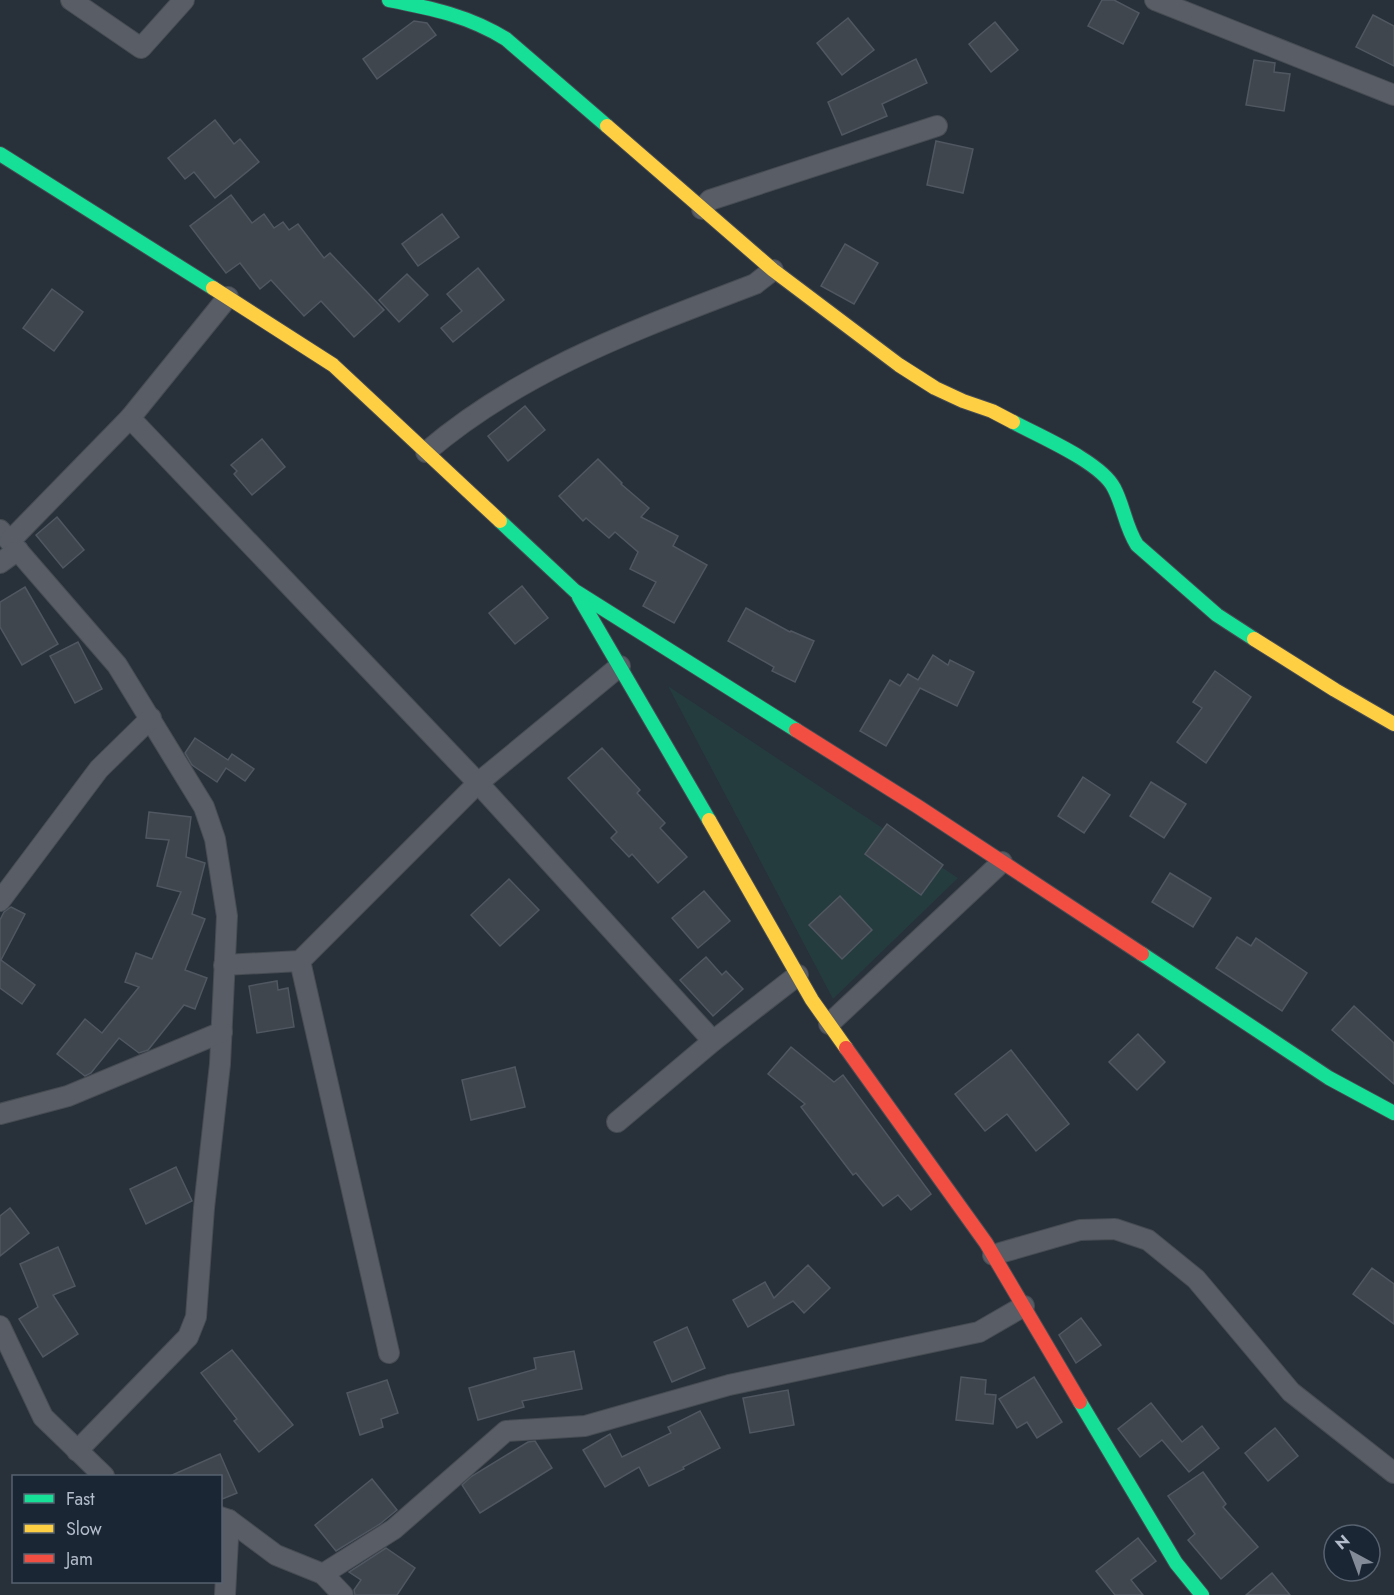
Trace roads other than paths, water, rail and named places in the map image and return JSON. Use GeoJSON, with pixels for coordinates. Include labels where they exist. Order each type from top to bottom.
{"type":"FeatureCollection","features":[{"type":"Feature","properties":{"kind":"street"},"geometry":{"type":"LineString","coordinates":[[71,0],[141,48],[184,0]]}},
{"type":"Feature","properties":{"kind":"street"},"geometry":{"type":"LineString","coordinates":[[389,0],[447,10],[465,16],[494,31],[773,270],[916,377],[963,401],[992,411],[1096,467],[1114,487],[1128,530],[1137,545],[1217,615],[1335,690],[1394,724]]}},
{"type":"Feature","properties":{"kind":"street"},"geometry":{"type":"LineString","coordinates":[[1155,0],[1394,95]]}},
{"type":"Feature","properties":{"kind":"street"},"geometry":{"type":"LineString","coordinates":[[702,209],[710,200],[937,126]]}},
{"type":"Feature","properties":{"kind":"street"},"geometry":{"type":"LineString","coordinates":[[0,154],[333,364],[575,591],[917,806],[1329,1078],[1394,1113]]}},
{"type":"Feature","properties":{"kind":"street"},"geometry":{"type":"LineString","coordinates":[[426,452],[450,431],[487,406],[555,366],[618,337],[755,284],[773,270]]}},
{"type":"Feature","properties":{"kind":"street"},"geometry":{"type":"LineString","coordinates":[[0,563],[9,540],[130,418],[228,297]]}},
{"type":"Feature","properties":{"kind":"street"},"geometry":{"type":"LineString","coordinates":[[130,418],[478,783],[712,1041]]}},
{"type":"Feature","properties":{"kind":"street"},"geometry":{"type":"LineString","coordinates":[[9,540],[117,665],[204,807],[215,839],[227,916],[220,1064],[204,1208],[196,1317],[188,1337],[77,1451]]}},
{"type":"Feature","properties":{"kind":"street"},"geometry":{"type":"LineString","coordinates":[[575,591],[798,975],[829,1024],[993,1255],[1176,1563],[1202,1595]]}},
{"type":"Feature","properties":{"kind":"street"},"geometry":{"type":"LineString","coordinates":[[224,965],[300,961],[478,783],[620,666]]}},
{"type":"Feature","properties":{"kind":"street"},"geometry":{"type":"LineString","coordinates":[[0,902],[99,769],[151,718]]}},
{"type":"Feature","properties":{"kind":"street"},"geometry":{"type":"LineString","coordinates":[[829,1024],[1002,862]]}},
{"type":"Feature","properties":{"kind":"street"},"geometry":{"type":"LineString","coordinates":[[300,961],[389,1353]]}},
{"type":"Feature","properties":{"kind":"street"},"geometry":{"type":"LineString","coordinates":[[617,1122],[712,1041],[798,975]]}},
{"type":"Feature","properties":{"kind":"street"},"geometry":{"type":"LineString","coordinates":[[0,1114],[68,1096],[222,1032]]}},
{"type":"Feature","properties":{"kind":"street"},"geometry":{"type":"LineString","coordinates":[[993,1255],[1080,1230],[1114,1229],[1148,1240],[1196,1279],[1291,1392],[1394,1473]]}},
{"type":"Feature","properties":{"kind":"street"},"geometry":{"type":"LineString","coordinates":[[323,1574],[394,1529],[506,1431],[585,1426],[729,1385],[979,1332],[1024,1306]]}},
{"type":"Feature","properties":{"kind":"street"},"geometry":{"type":"LineString","coordinates":[[0,1326],[43,1417],[103,1475]]}},
{"type":"Feature","properties":{"kind":"street"},"geometry":{"type":"LineString","coordinates":[[225,1518],[276,1555],[323,1574],[344,1595]]}},
{"type":"Feature","properties":{"kind":"street"},"geometry":{"type":"LineString","coordinates":[[225,1518],[225,1595]]}}]}
